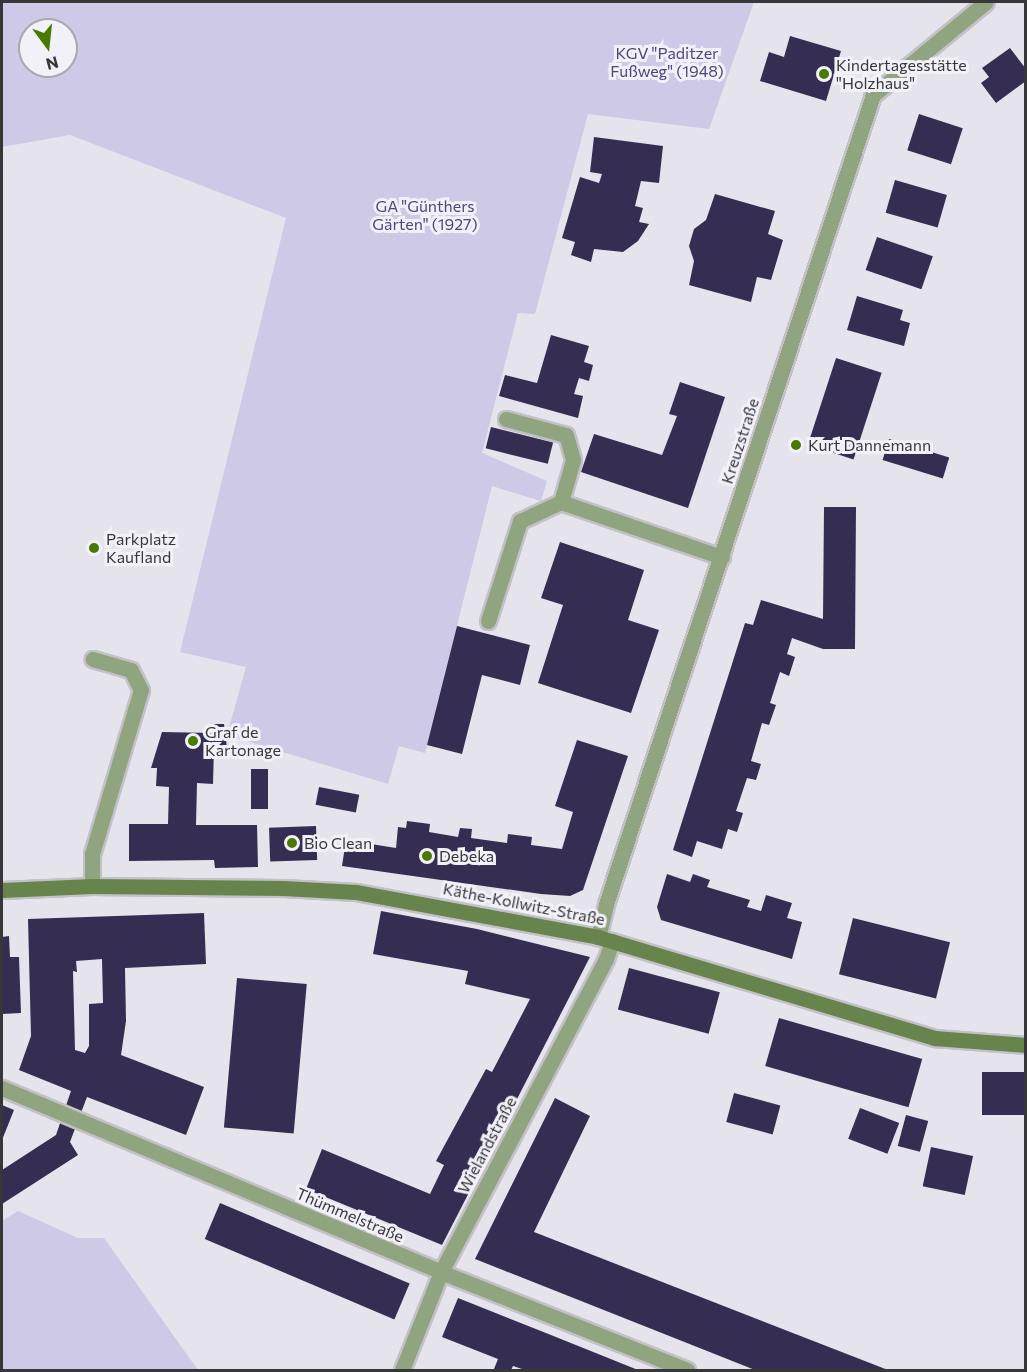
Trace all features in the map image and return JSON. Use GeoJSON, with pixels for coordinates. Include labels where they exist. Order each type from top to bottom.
{"type":"FeatureCollection","features":[{"type":"Feature","properties":{"kind":"street","name":"Kreuzstraße"},"geometry":{"type":"LineString","coordinates":[[605,939],[606,903],[873,95],[986,2]]}},
{"type":"Feature","properties":{"kind":"street"},"geometry":{"type":"LineString","coordinates":[[506,419],[566,435],[573,460],[561,502]]}},
{"type":"Feature","properties":{"kind":"street"},"geometry":{"type":"LineString","coordinates":[[488,621],[520,521],[561,502],[722,557]]}},
{"type":"Feature","properties":{"kind":"street"},"geometry":{"type":"LineString","coordinates":[[92,886],[92,854],[141,690],[131,670],[93,659]]}},
{"type":"Feature","properties":{"kind":"street","name":"Käthe-Kollwitz-Straße"},"geometry":{"type":"LineString","coordinates":[[2,890],[92,886],[283,888],[356,892],[605,939],[935,1038],[1026,1046]]}},
{"type":"Feature","properties":{"kind":"street","name":"Wielandstraße"},"geometry":{"type":"LineString","coordinates":[[402,1371],[441,1272],[601,969],[605,939]]}},
{"type":"Feature","properties":{"kind":"street","name":"Thümmelstraße"},"geometry":{"type":"LineString","coordinates":[[2,1088],[441,1272],[687,1371]]}},
{"type":"Feature","properties":{"kind":"green space","name":"GA \"Günthers Gärten\" (1927)"},"geometry":{"type":"Polygon","coordinates":[[[2,2],[754,2],[709,129],[588,114],[535,314],[518,313],[482,453],[547,481],[541,501],[492,486],[425,753],[399,746],[388,784],[227,735],[246,667],[180,652],[286,218],[70,135],[2,147],[2,2]]]}},
{"type":"Feature","properties":{"kind":"green space"},"geometry":{"type":"Polygon","coordinates":[[[18,1211],[78,1238],[104,1238],[198,1370],[2,1370],[2,1221],[18,1211]]]}},
{"type":"Feature","properties":{"kind":"building"},"geometry":{"type":"Polygon","coordinates":[[[790,36],[841,51],[826,101],[760,81],[769,52],[784,57],[790,36]]]}},
{"type":"Feature","properties":{"kind":"building"},"geometry":{"type":"Polygon","coordinates":[[[1010,48],[1026,69],[1026,81],[996,103],[981,83],[989,77],[982,68],[1010,48]]]}},
{"type":"Feature","properties":{"kind":"building"},"geometry":{"type":"Polygon","coordinates":[[[919,114],[963,128],[951,164],[907,150],[919,114]]]}},
{"type":"Feature","properties":{"kind":"building"},"geometry":{"type":"Polygon","coordinates":[[[594,137],[663,146],[659,183],[641,181],[635,206],[643,208],[639,222],[649,224],[638,241],[623,252],[594,249],[591,262],[571,255],[575,242],[562,238],[580,177],[599,183],[602,174],[590,172],[594,137]]]}},
{"type":"Feature","properties":{"kind":"building"},"geometry":{"type":"Polygon","coordinates":[[[895,180],[947,195],[938,228],[886,213],[895,180]]]}},
{"type":"Feature","properties":{"kind":"building"},"geometry":{"type":"Polygon","coordinates":[[[715,194],[775,211],[768,234],[783,240],[771,280],[757,277],[751,302],[689,285],[694,261],[689,246],[694,229],[706,220],[715,194]]]}},
{"type":"Feature","properties":{"kind":"building"},"geometry":{"type":"Polygon","coordinates":[[[877,237],[933,256],[921,289],[866,270],[877,237]]]}},
{"type":"Feature","properties":{"kind":"building"},"geometry":{"type":"Polygon","coordinates":[[[857,296],[903,310],[900,320],[910,323],[904,346],[847,330],[857,296]]]}},
{"type":"Feature","properties":{"kind":"building"},"geometry":{"type":"Polygon","coordinates":[[[551,335],[589,346],[584,362],[593,365],[589,381],[579,378],[574,394],[583,396],[578,418],[499,396],[505,375],[537,383],[551,335]]]}},
{"type":"Feature","properties":{"kind":"building"},"geometry":{"type":"Polygon","coordinates":[[[836,358],[882,373],[854,459],[808,445],[836,358]]]}},
{"type":"Feature","properties":{"kind":"building"},"geometry":{"type":"Polygon","coordinates":[[[680,382],[725,397],[688,508],[581,472],[594,434],[662,455],[677,416],[669,414],[680,382]]]}},
{"type":"Feature","properties":{"kind":"building"},"geometry":{"type":"Polygon","coordinates":[[[491,427],[553,442],[548,464],[486,448],[491,427]]]}},
{"type":"Feature","properties":{"kind":"building"},"geometry":{"type":"Polygon","coordinates":[[[889,439],[949,457],[943,478],[883,460],[889,439]]]}},
{"type":"Feature","properties":{"kind":"building"},"geometry":{"type":"Polygon","coordinates":[[[824,507],[856,507],[855,649],[823,649],[792,638],[787,654],[795,657],[789,676],[780,672],[770,703],[776,705],[769,725],[762,723],[751,761],[761,764],[756,780],[747,778],[736,811],[743,813],[737,832],[728,829],[722,849],[697,841],[692,857],[673,850],[745,623],[753,625],[761,600],[823,619],[824,507]]]}},
{"type":"Feature","properties":{"kind":"building"},"geometry":{"type":"Polygon","coordinates":[[[560,542],[644,570],[628,620],[659,630],[631,713],[538,683],[563,605],[541,598],[560,542]]]}},
{"type":"Feature","properties":{"kind":"building"},"geometry":{"type":"Polygon","coordinates":[[[457,626],[530,645],[520,685],[482,675],[462,754],[427,745],[457,626]]]}},
{"type":"Feature","properties":{"kind":"building"},"geometry":{"type":"Polygon","coordinates":[[[214,724],[224,724],[227,748],[214,748],[213,784],[197,783],[196,825],[257,825],[258,867],[215,868],[214,860],[129,861],[129,824],[168,824],[169,787],[156,786],[157,768],[151,768],[162,732],[214,733],[214,724]]]}},
{"type":"Feature","properties":{"kind":"building"},"geometry":{"type":"Polygon","coordinates":[[[577,740],[628,756],[583,890],[570,896],[541,894],[342,866],[346,840],[396,848],[398,827],[406,828],[407,821],[430,824],[429,832],[458,837],[460,828],[472,829],[471,838],[507,843],[508,834],[532,837],[531,845],[562,849],[573,812],[555,806],[577,740]]]}},
{"type":"Feature","properties":{"kind":"building"},"geometry":{"type":"Polygon","coordinates":[[[251,769],[268,769],[268,809],[251,809],[251,769]]]}},
{"type":"Feature","properties":{"kind":"building"},"geometry":{"type":"Polygon","coordinates":[[[319,787],[359,795],[356,812],[316,805],[319,787]]]}},
{"type":"Feature","properties":{"kind":"building"},"geometry":{"type":"Polygon","coordinates":[[[316,826],[317,860],[270,862],[269,828],[316,826]]]}},
{"type":"Feature","properties":{"kind":"building"},"geometry":{"type":"Polygon","coordinates":[[[667,874],[690,882],[693,874],[710,880],[707,887],[750,900],[747,907],[761,911],[766,895],[792,903],[787,918],[802,922],[792,959],[661,920],[657,907],[667,874]]]}},
{"type":"Feature","properties":{"kind":"building"},"geometry":{"type":"Polygon","coordinates":[[[381,911],[477,929],[590,957],[442,1245],[306,1189],[322,1149],[430,1194],[444,1165],[436,1161],[486,1069],[492,1072],[530,999],[465,984],[468,971],[373,954],[381,911]]]}},
{"type":"Feature","properties":{"kind":"building"},"geometry":{"type":"Polygon","coordinates":[[[204,913],[206,964],[125,968],[126,1021],[121,1055],[204,1087],[186,1135],[87,1097],[70,1142],[78,1155],[2,1204],[2,1170],[56,1135],[71,1091],[19,1070],[31,1036],[28,919],[204,913]],[[102,959],[76,961],[77,972],[73,971],[75,1050],[85,1053],[89,1046],[89,1004],[103,1003],[102,959]]]}},
{"type":"Feature","properties":{"kind":"building"},"geometry":{"type":"Polygon","coordinates":[[[853,918],[950,942],[936,998],[839,974],[853,918]]]}},
{"type":"Feature","properties":{"kind":"building"},"geometry":{"type":"Polygon","coordinates":[[[9,936],[10,957],[19,957],[21,1013],[2,1014],[2,937],[9,936]]]}},
{"type":"Feature","properties":{"kind":"building"},"geometry":{"type":"Polygon","coordinates":[[[629,968],[720,992],[709,1034],[618,1010],[629,968]]]}},
{"type":"Feature","properties":{"kind":"building"},"geometry":{"type":"Polygon","coordinates":[[[237,978],[307,984],[294,1134],[224,1127],[237,978]]]}},
{"type":"Feature","properties":{"kind":"building"},"geometry":{"type":"Polygon","coordinates":[[[779,1018],[922,1059],[908,1107],[765,1066],[779,1018]]]}},
{"type":"Feature","properties":{"kind":"building"},"geometry":{"type":"Polygon","coordinates":[[[982,1072],[1026,1072],[1026,1115],[982,1115],[982,1072]]]}},
{"type":"Feature","properties":{"kind":"building"},"geometry":{"type":"Polygon","coordinates":[[[734,1093],[780,1105],[773,1134],[726,1122],[734,1093]]]}},
{"type":"Feature","properties":{"kind":"building"},"geometry":{"type":"Polygon","coordinates":[[[555,1098],[590,1116],[534,1232],[888,1370],[755,1370],[475,1259],[555,1098]]]}},
{"type":"Feature","properties":{"kind":"building"},"geometry":{"type":"Polygon","coordinates":[[[2,1105],[14,1110],[2,1140],[2,1105]]]}},
{"type":"Feature","properties":{"kind":"building"},"geometry":{"type":"Polygon","coordinates":[[[860,1108],[899,1123],[887,1154],[848,1139],[860,1108]]]}},
{"type":"Feature","properties":{"kind":"building"},"geometry":{"type":"Polygon","coordinates":[[[906,1115],[928,1121],[920,1152],[898,1146],[906,1115]]]}},
{"type":"Feature","properties":{"kind":"building"},"geometry":{"type":"Polygon","coordinates":[[[931,1147],[973,1156],[965,1195],[923,1186],[931,1147]]]}},
{"type":"Feature","properties":{"kind":"building"},"geometry":{"type":"Polygon","coordinates":[[[220,1203],[410,1283],[394,1319],[205,1239],[220,1203]]]}},
{"type":"Feature","properties":{"kind":"building"},"geometry":{"type":"Polygon","coordinates":[[[458,1298],[638,1370],[525,1370],[513,1366],[511,1370],[494,1369],[498,1359],[442,1337],[458,1298]]]}},
{"type":"Feature","properties":{"kind":"place","name":"Kindertagesstätte \"Holzhaus\""},"geometry":{"type":"Point","coordinates":[824,74]}},
{"type":"Feature","properties":{"kind":"place","name":"Kurt Dannemann"},"geometry":{"type":"Point","coordinates":[796,445]}},
{"type":"Feature","properties":{"kind":"place","name":"Parkplatz Kaufland"},"geometry":{"type":"Point","coordinates":[94,548]}},
{"type":"Feature","properties":{"kind":"place","name":"Graf de Kartonage"},"geometry":{"type":"Point","coordinates":[193,741]}},
{"type":"Feature","properties":{"kind":"place","name":"Bio Clean"},"geometry":{"type":"Point","coordinates":[292,843]}},
{"type":"Feature","properties":{"kind":"place","name":"Debeka"},"geometry":{"type":"Point","coordinates":[427,856]}},
{"type":"Feature","properties":{"kind":"park label","name":"KGV \"Paditzer Fußweg\" (1948)"},"geometry":{"type":"Point","coordinates":[667,62]}}]}
